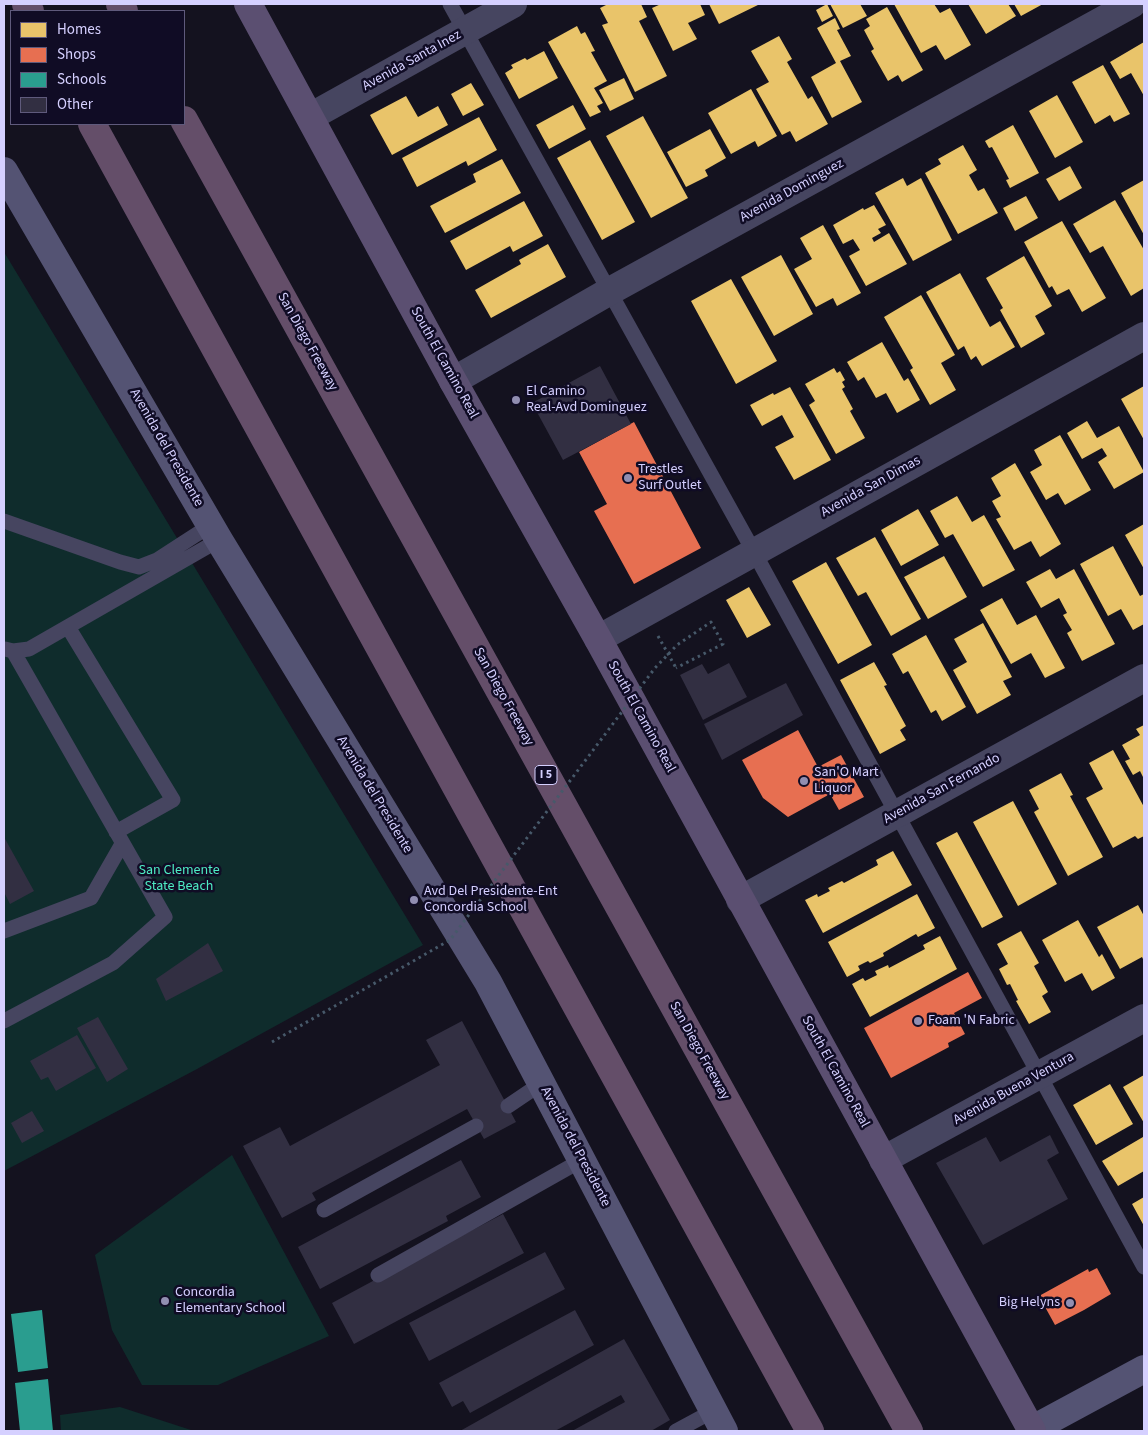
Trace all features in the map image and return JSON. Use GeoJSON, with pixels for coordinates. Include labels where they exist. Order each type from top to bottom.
{"type":"FeatureCollection","features":[{"type":"Feature","properties":{"kind":"highway","name":"San Diego Freeway"},"geometry":{"type":"LineString","coordinates":[[185,122],[909,1431]]}},
{"type":"Feature","properties":{"kind":"highway"},"geometry":{"type":"LineString","coordinates":[[93,125],[810,1431]]}},
{"type":"Feature","properties":{"kind":"main road","name":"South El Camino Real"},"geometry":{"type":"LineString","coordinates":[[248,4],[453,381],[598,639],[1032,1430]]}},
{"type":"Feature","properties":{"kind":"street","name":"Avenida Santa Inez"},"geometry":{"type":"LineString","coordinates":[[310,117],[513,4]]}},
{"type":"Feature","properties":{"kind":"street","name":"Avenida Dominguez"},"geometry":{"type":"LineString","coordinates":[[453,381],[610,292],[1132,4]]}},
{"type":"Feature","properties":{"kind":"street","name":"Avenida del Presidente"},"geometry":{"type":"LineString","coordinates":[[4,171],[215,532],[488,982],[718,1421]]}},
{"type":"Feature","properties":{"kind":"street","name":"Avenida San Dimas"},"geometry":{"type":"LineString","coordinates":[[598,639],[1144,336]]}},
{"type":"Feature","properties":{"kind":"street","name":"Avenida San Fernando"},"geometry":{"type":"LineString","coordinates":[[740,900],[1144,678]]}},
{"type":"Feature","properties":{"kind":"street","name":"Avenida Buena Ventura"},"geometry":{"type":"LineString","coordinates":[[883,1160],[1144,1018]]}},
{"type":"Feature","properties":{"kind":"street"},"geometry":{"type":"LineString","coordinates":[[1032,1430],[1144,1369]]}},
{"type":"Feature","properties":{"kind":"lane"},"geometry":{"type":"LineString","coordinates":[[450,4],[898,814],[1144,1267]]}},
{"type":"Feature","properties":{"kind":"lane"},"geometry":{"type":"LineString","coordinates":[[4,521],[139,567],[215,532]]}},
{"type":"Feature","properties":{"kind":"lane"},"geometry":{"type":"LineString","coordinates":[[4,1021],[113,963],[165,917],[8,650],[29,649],[68,627],[215,532]]}},
{"type":"Feature","properties":{"kind":"lane"},"geometry":{"type":"LineString","coordinates":[[4,931],[91,898],[119,838],[173,800],[68,627]]}},
{"type":"Feature","properties":{"kind":"lane"},"geometry":{"type":"LineString","coordinates":[[508,1106],[542,1083]]}},
{"type":"Feature","properties":{"kind":"lane"},"geometry":{"type":"LineString","coordinates":[[324,1210],[476,1126]]}},
{"type":"Feature","properties":{"kind":"lane"},"geometry":{"type":"LineString","coordinates":[[378,1275],[582,1160]]}},
{"type":"Feature","properties":{"kind":"lane"},"geometry":{"type":"LineString","coordinates":[[676,1431],[718,1421]]}},
{"type":"Feature","properties":{"kind":"path"},"geometry":{"type":"LineString","coordinates":[[272,1042],[450,940],[660,662],[666,656],[672,650],[677,645],[712,622],[723,644],[676,668],[672,660],[667,653],[645,613]]}},
{"type":"Feature","properties":{"kind":"green space","name":"San Clemente State Beach"},"geometry":{"type":"Polygon","coordinates":[[[4,252],[423,945],[197,1069],[4,1171],[4,252]]]}},
{"type":"Feature","properties":{"kind":"green space"},"geometry":{"type":"Polygon","coordinates":[[[232,1155],[329,1336],[218,1385],[142,1385],[112,1330],[95,1255],[232,1155]]]}},
{"type":"Feature","properties":{"kind":"green space"},"geometry":{"type":"Polygon","coordinates":[[[120,1407],[192,1431],[61,1431],[60,1415],[120,1407]]]}},
{"type":"Feature","properties":{"kind":"building: Homes"},"geometry":{"type":"Polygon","coordinates":[[[608,4],[641,4],[647,17],[639,21],[667,76],[635,92],[602,25],[608,23],[600,8],[608,4]]]}},
{"type":"Feature","properties":{"kind":"building: Homes"},"geometry":{"type":"Polygon","coordinates":[[[661,4],[700,4],[705,15],[688,23],[697,39],[673,51],[652,8],[661,4]]]}},
{"type":"Feature","properties":{"kind":"building: Homes"},"geometry":{"type":"Polygon","coordinates":[[[709,4],[760,4],[719,24],[709,4]]]}},
{"type":"Feature","properties":{"kind":"building: Homes"},"geometry":{"type":"Polygon","coordinates":[[[827,4],[833,16],[822,22],[816,10],[827,4]]]}},
{"type":"Feature","properties":{"kind":"building: Homes"},"geometry":{"type":"Polygon","coordinates":[[[830,4],[860,4],[867,16],[843,28],[830,4]]]}},
{"type":"Feature","properties":{"kind":"building: Homes"},"geometry":{"type":"Polygon","coordinates":[[[894,4],[934,4],[940,13],[950,8],[971,45],[945,60],[936,45],[921,53],[894,4]]]}},
{"type":"Feature","properties":{"kind":"building: Homes"},"geometry":{"type":"Polygon","coordinates":[[[968,4],[1008,4],[1016,16],[986,34],[968,4]]]}},
{"type":"Feature","properties":{"kind":"building: Homes"},"geometry":{"type":"Polygon","coordinates":[[[1014,4],[1043,4],[1021,16],[1014,4]]]}},
{"type":"Feature","properties":{"kind":"building: Homes"},"geometry":{"type":"Polygon","coordinates":[[[887,7],[923,70],[902,82],[898,75],[888,81],[871,51],[874,49],[864,30],[870,26],[866,19],[887,7]]]}},
{"type":"Feature","properties":{"kind":"building: Homes"},"geometry":{"type":"Polygon","coordinates":[[[835,18],[840,29],[837,30],[851,56],[840,61],[862,102],[832,118],[811,77],[836,63],[817,28],[835,18]]]}},
{"type":"Feature","properties":{"kind":"building: Homes"},"geometry":{"type":"Polygon","coordinates":[[[577,26],[581,34],[585,32],[595,51],[591,52],[607,81],[594,88],[603,103],[597,106],[601,112],[590,117],[548,42],[577,26]]]}},
{"type":"Feature","properties":{"kind":"building: Homes"},"geometry":{"type":"Polygon","coordinates":[[[779,36],[792,59],[787,62],[808,99],[812,96],[828,124],[796,142],[790,131],[782,135],[756,89],[769,82],[751,51],[779,36]]]}},
{"type":"Feature","properties":{"kind":"building: Homes"},"geometry":{"type":"Polygon","coordinates":[[[1144,42],[1144,96],[1131,73],[1120,79],[1110,62],[1144,42]]]}},
{"type":"Feature","properties":{"kind":"building: Homes"},"geometry":{"type":"Polygon","coordinates":[[[544,51],[558,78],[519,99],[505,73],[513,68],[511,65],[525,58],[527,60],[544,51]]]}},
{"type":"Feature","properties":{"kind":"building: Homes"},"geometry":{"type":"Polygon","coordinates":[[[1103,65],[1130,114],[1114,122],[1110,115],[1095,124],[1072,82],[1103,65]]]}},
{"type":"Feature","properties":{"kind":"building: Homes"},"geometry":{"type":"Polygon","coordinates":[[[624,78],[634,99],[610,111],[599,90],[624,78]]]}},
{"type":"Feature","properties":{"kind":"building: Homes"},"geometry":{"type":"Polygon","coordinates":[[[471,83],[484,105],[463,116],[451,94],[471,83]]]}},
{"type":"Feature","properties":{"kind":"building: Homes"},"geometry":{"type":"Polygon","coordinates":[[[751,89],[777,136],[758,147],[755,141],[731,154],[708,113],[751,89]]]}},
{"type":"Feature","properties":{"kind":"building: Homes"},"geometry":{"type":"Polygon","coordinates":[[[1057,95],[1083,142],[1055,158],[1029,111],[1057,95]]]}},
{"type":"Feature","properties":{"kind":"building: Homes"},"geometry":{"type":"Polygon","coordinates":[[[406,96],[418,117],[438,106],[448,125],[392,155],[370,115],[406,96]]]}},
{"type":"Feature","properties":{"kind":"building: Homes"},"geometry":{"type":"Polygon","coordinates":[[[573,105],[586,129],[549,149],[536,125],[573,105]]]}},
{"type":"Feature","properties":{"kind":"building: Homes"},"geometry":{"type":"Polygon","coordinates":[[[643,116],[688,198],[651,218],[606,136],[643,116]]]}},
{"type":"Feature","properties":{"kind":"building: Homes"},"geometry":{"type":"Polygon","coordinates":[[[479,117],[497,150],[468,166],[466,161],[417,187],[402,158],[479,117]]]}},
{"type":"Feature","properties":{"kind":"building: Homes"},"geometry":{"type":"Polygon","coordinates":[[[1013,125],[1039,173],[1010,188],[1006,180],[1009,179],[992,147],[989,148],[985,141],[1013,125]]]}},
{"type":"Feature","properties":{"kind":"building: Homes"},"geometry":{"type":"Polygon","coordinates":[[[710,129],[726,158],[705,170],[708,176],[686,187],[667,152],[710,129]]]}},
{"type":"Feature","properties":{"kind":"building: Homes"},"geometry":{"type":"Polygon","coordinates":[[[590,140],[635,222],[602,240],[557,158],[590,140]]]}},
{"type":"Feature","properties":{"kind":"building: Homes"},"geometry":{"type":"Polygon","coordinates":[[[963,145],[977,170],[969,175],[978,191],[984,188],[998,213],[958,234],[925,173],[941,164],[938,159],[963,145]]]}},
{"type":"Feature","properties":{"kind":"building: Homes"},"geometry":{"type":"Polygon","coordinates":[[[502,159],[521,193],[445,233],[430,206],[476,182],[473,174],[502,159]]]}},
{"type":"Feature","properties":{"kind":"building: Homes"},"geometry":{"type":"Polygon","coordinates":[[[1070,166],[1082,188],[1059,201],[1046,179],[1070,166]]]}},
{"type":"Feature","properties":{"kind":"building: Homes"},"geometry":{"type":"Polygon","coordinates":[[[903,178],[907,186],[921,178],[952,240],[913,261],[875,193],[903,178]]]}},
{"type":"Feature","properties":{"kind":"building: Homes"},"geometry":{"type":"Polygon","coordinates":[[[1144,180],[1144,235],[1121,193],[1144,180]]]}},
{"type":"Feature","properties":{"kind":"building: Homes"},"geometry":{"type":"Polygon","coordinates":[[[1026,196],[1038,218],[1015,231],[1003,208],[1026,196]]]}},
{"type":"Feature","properties":{"kind":"building: Homes"},"geometry":{"type":"Polygon","coordinates":[[[1115,200],[1144,250],[1144,288],[1131,296],[1103,246],[1090,253],[1073,224],[1115,200]]]}},
{"type":"Feature","properties":{"kind":"building: Homes"},"geometry":{"type":"Polygon","coordinates":[[[524,201],[543,236],[513,252],[510,246],[466,270],[450,241],[524,201]]]}},
{"type":"Feature","properties":{"kind":"building: Homes"},"geometry":{"type":"Polygon","coordinates":[[[874,205],[886,225],[878,229],[881,233],[872,238],[874,242],[889,233],[907,264],[866,286],[849,256],[860,250],[853,239],[843,244],[833,225],[863,208],[864,210],[874,205]]]}},
{"type":"Feature","properties":{"kind":"building: Homes"},"geometry":{"type":"Polygon","coordinates":[[[1062,221],[1106,298],[1082,312],[1069,289],[1057,295],[1052,286],[1049,288],[1024,242],[1062,221]]]}},
{"type":"Feature","properties":{"kind":"building: Homes"},"geometry":{"type":"Polygon","coordinates":[[[823,225],[861,293],[837,306],[833,298],[816,307],[794,269],[812,259],[800,238],[823,225]]]}},
{"type":"Feature","properties":{"kind":"building: Homes"},"geometry":{"type":"Polygon","coordinates":[[[548,244],[566,277],[491,318],[475,290],[521,264],[519,260],[548,244]]]}},
{"type":"Feature","properties":{"kind":"building: Homes"},"geometry":{"type":"Polygon","coordinates":[[[781,255],[813,314],[774,336],[741,277],[781,255]]]}},
{"type":"Feature","properties":{"kind":"building: Homes"},"geometry":{"type":"Polygon","coordinates":[[[1024,256],[1052,306],[1035,316],[1045,334],[1021,348],[1000,310],[1003,308],[986,278],[1024,256]]]}},
{"type":"Feature","properties":{"kind":"building: Homes"},"geometry":{"type":"Polygon","coordinates":[[[960,273],[990,327],[1000,321],[1015,347],[982,366],[976,356],[971,360],[964,346],[958,350],[926,292],[960,273]]]}},
{"type":"Feature","properties":{"kind":"building: Homes"},"geometry":{"type":"Polygon","coordinates":[[[731,279],[777,361],[736,384],[691,301],[731,279]]]}},
{"type":"Feature","properties":{"kind":"building: Homes"},"geometry":{"type":"Polygon","coordinates":[[[921,295],[955,355],[941,363],[956,390],[930,405],[910,370],[913,368],[884,317],[921,295]]]}},
{"type":"Feature","properties":{"kind":"building: Homes"},"geometry":{"type":"Polygon","coordinates":[[[882,342],[904,381],[908,378],[920,400],[897,413],[886,393],[876,398],[864,377],[858,381],[847,362],[882,342]]]}},
{"type":"Feature","properties":{"kind":"building: Homes"},"geometry":{"type":"Polygon","coordinates":[[[834,368],[837,373],[840,371],[845,380],[842,382],[845,387],[842,389],[853,409],[850,411],[865,438],[836,454],[809,405],[815,401],[805,384],[834,368]]]}},
{"type":"Feature","properties":{"kind":"building: Homes"},"geometry":{"type":"Polygon","coordinates":[[[1144,386],[1144,440],[1121,399],[1144,386]]]}},
{"type":"Feature","properties":{"kind":"building: Homes"},"geometry":{"type":"Polygon","coordinates":[[[790,387],[831,460],[794,480],[775,447],[794,437],[782,415],[762,426],[750,405],[773,393],[774,395],[790,387]]]}},
{"type":"Feature","properties":{"kind":"building: Homes"},"geometry":{"type":"Polygon","coordinates":[[[1087,421],[1097,438],[1119,426],[1144,472],[1114,489],[1098,462],[1107,456],[1102,448],[1082,459],[1067,433],[1087,421]]]}},
{"type":"Feature","properties":{"kind":"building: Homes"},"geometry":{"type":"Polygon","coordinates":[[[1060,435],[1091,490],[1065,505],[1058,493],[1046,500],[1030,472],[1042,465],[1034,450],[1060,435]]]}},
{"type":"Feature","properties":{"kind":"building: Homes"},"geometry":{"type":"Polygon","coordinates":[[[1015,463],[1061,544],[1040,557],[1031,541],[1014,550],[996,519],[1001,517],[992,501],[1001,496],[991,478],[1015,463]]]}},
{"type":"Feature","properties":{"kind":"building: Homes"},"geometry":{"type":"Polygon","coordinates":[[[957,496],[972,522],[984,515],[1015,570],[983,587],[953,534],[945,538],[930,511],[957,496]]]}},
{"type":"Feature","properties":{"kind":"building: Homes"},"geometry":{"type":"Polygon","coordinates":[[[918,509],[939,545],[901,566],[881,530],[918,509]]]}},
{"type":"Feature","properties":{"kind":"building: Homes"},"geometry":{"type":"Polygon","coordinates":[[[1144,524],[1144,569],[1125,535],[1144,524]]]}},
{"type":"Feature","properties":{"kind":"building: Homes"},"geometry":{"type":"Polygon","coordinates":[[[875,537],[921,619],[891,636],[866,592],[858,596],[836,558],[875,537]]]}},
{"type":"Feature","properties":{"kind":"building: Homes"},"geometry":{"type":"Polygon","coordinates":[[[1113,546],[1140,596],[1144,594],[1144,624],[1133,630],[1121,609],[1108,616],[1080,564],[1113,546]]]}},
{"type":"Feature","properties":{"kind":"building: Homes"},"geometry":{"type":"Polygon","coordinates":[[[944,556],[967,597],[928,619],[904,577],[944,556]]]}},
{"type":"Feature","properties":{"kind":"building: Homes"},"geometry":{"type":"Polygon","coordinates":[[[826,562],[872,645],[838,664],[792,581],[826,562]]]}},
{"type":"Feature","properties":{"kind":"building: Homes"},"geometry":{"type":"Polygon","coordinates":[[[1050,569],[1056,579],[1074,569],[1115,644],[1082,661],[1067,633],[1072,630],[1063,615],[1067,613],[1059,598],[1041,608],[1026,582],[1050,569]]]}},
{"type":"Feature","properties":{"kind":"building: Homes"},"geometry":{"type":"Polygon","coordinates":[[[749,587],[771,625],[747,638],[726,600],[749,587]]]}},
{"type":"Feature","properties":{"kind":"building: Homes"},"geometry":{"type":"Polygon","coordinates":[[[1002,598],[1017,625],[1036,615],[1065,668],[1045,678],[1031,653],[1011,664],[980,610],[1002,598]]]}},
{"type":"Feature","properties":{"kind":"building: Homes"},"geometry":{"type":"Polygon","coordinates":[[[983,623],[1012,677],[1003,681],[1011,695],[977,714],[953,670],[967,662],[954,639],[983,623]]]}},
{"type":"Feature","properties":{"kind":"building: Homes"},"geometry":{"type":"Polygon","coordinates":[[[926,635],[966,707],[942,721],[936,710],[931,713],[908,671],[903,674],[892,654],[926,635]]]}},
{"type":"Feature","properties":{"kind":"building: Homes"},"geometry":{"type":"Polygon","coordinates":[[[874,662],[887,685],[884,686],[906,726],[900,730],[906,740],[880,754],[840,680],[874,662]]]}},
{"type":"Feature","properties":{"kind":"building: Homes"},"geometry":{"type":"Polygon","coordinates":[[[1144,725],[1144,779],[1140,771],[1133,775],[1125,761],[1130,759],[1122,745],[1140,735],[1136,729],[1144,725]]]}},
{"type":"Feature","properties":{"kind":"building: Homes"},"geometry":{"type":"Polygon","coordinates":[[[1113,750],[1144,807],[1144,836],[1138,839],[1135,836],[1113,848],[1086,798],[1103,789],[1089,763],[1113,750]]]}},
{"type":"Feature","properties":{"kind":"building: Homes"},"geometry":{"type":"Polygon","coordinates":[[[1061,773],[1073,795],[1070,796],[1103,857],[1068,876],[1034,812],[1039,809],[1029,790],[1061,773]]]}},
{"type":"Feature","properties":{"kind":"building: Homes"},"geometry":{"type":"Polygon","coordinates":[[[1013,801],[1057,884],[1018,906],[973,822],[1013,801]]]}},
{"type":"Feature","properties":{"kind":"building: Homes"},"geometry":{"type":"Polygon","coordinates":[[[957,832],[1003,917],[982,928],[936,843],[957,832]]]}},
{"type":"Feature","properties":{"kind":"building: Homes"},"geometry":{"type":"Polygon","coordinates":[[[893,851],[912,885],[823,933],[805,900],[817,894],[818,897],[830,891],[828,888],[842,881],[844,883],[878,865],[876,860],[893,851]]]}},
{"type":"Feature","properties":{"kind":"building: Homes"},"geometry":{"type":"Polygon","coordinates":[[[917,894],[935,928],[918,937],[916,934],[883,953],[884,956],[870,963],[868,961],[858,966],[860,970],[847,977],[828,942],[917,894]]]}},
{"type":"Feature","properties":{"kind":"building: Homes"},"geometry":{"type":"Polygon","coordinates":[[[1138,905],[1144,916],[1144,961],[1142,957],[1120,969],[1097,927],[1138,905]]]}},
{"type":"Feature","properties":{"kind":"building: Homes"},"geometry":{"type":"Polygon","coordinates":[[[1078,920],[1099,957],[1102,954],[1115,978],[1092,991],[1082,973],[1065,982],[1042,940],[1078,920]]]}},
{"type":"Feature","properties":{"kind":"building: Homes"},"geometry":{"type":"Polygon","coordinates":[[[1021,931],[1039,963],[1034,966],[1048,992],[1042,996],[1051,1012],[1029,1024],[1016,1001],[1018,1000],[1010,984],[1007,985],[999,969],[1008,964],[997,944],[1021,931]]]}},
{"type":"Feature","properties":{"kind":"building: Homes"},"geometry":{"type":"Polygon","coordinates":[[[940,936],[957,969],[870,1017],[852,984],[863,978],[865,981],[877,975],[875,971],[888,965],[889,968],[925,949],[923,945],[940,936]]]}},
{"type":"Feature","properties":{"kind":"building: Homes"},"geometry":{"type":"Polygon","coordinates":[[[1144,1075],[1144,1123],[1123,1087],[1144,1075]]]}},
{"type":"Feature","properties":{"kind":"building: Homes"},"geometry":{"type":"Polygon","coordinates":[[[1110,1084],[1133,1124],[1096,1145],[1073,1105],[1110,1084]]]}},
{"type":"Feature","properties":{"kind":"building: Homes"},"geometry":{"type":"Polygon","coordinates":[[[1143,1137],[1144,1171],[1118,1186],[1102,1161],[1143,1137]]]}},
{"type":"Feature","properties":{"kind":"building: Homes"},"geometry":{"type":"Polygon","coordinates":[[[1144,1197],[1144,1226],[1132,1204],[1144,1197]]]}},
{"type":"Feature","properties":{"kind":"building: Shops","name":"Trestles Surf Outlet"},"geometry":{"type":"Polygon","coordinates":[[[634,422],[701,548],[634,584],[594,511],[607,504],[579,452],[634,422]]]}},
{"type":"Feature","properties":{"kind":"building: Shops","name":"San'O Mart Liquor"},"geometry":{"type":"Polygon","coordinates":[[[798,730],[818,767],[841,755],[864,797],[839,810],[830,794],[788,817],[763,798],[742,760],[798,730]]]}},
{"type":"Feature","properties":{"kind":"building: Shops","name":"Foam 'N Fabric"},"geometry":{"type":"Polygon","coordinates":[[[968,972],[982,998],[954,1013],[965,1034],[948,1043],[949,1047],[891,1078],[864,1028],[968,972]]]}},
{"type":"Feature","properties":{"kind":"building: Shops","name":"Big Helyns"},"geometry":{"type":"Polygon","coordinates":[[[1097,1268],[1111,1294],[1055,1325],[1039,1296],[1088,1269],[1089,1272],[1097,1268]]]}},
{"type":"Feature","properties":{"kind":"building: Schools"},"geometry":{"type":"Polygon","coordinates":[[[42,1310],[48,1368],[18,1372],[11,1314],[42,1310]]]}},
{"type":"Feature","properties":{"kind":"building: Schools"},"geometry":{"type":"Polygon","coordinates":[[[48,1379],[53,1431],[20,1431],[15,1383],[48,1379]]]}},
{"type":"Feature","properties":{"kind":"building: Other"},"geometry":{"type":"Polygon","coordinates":[[[600,366],[631,424],[563,460],[532,403],[600,366]]]}},
{"type":"Feature","properties":{"kind":"building: Other"},"geometry":{"type":"Polygon","coordinates":[[[729,663],[747,697],[703,720],[680,675],[702,664],[708,674],[729,663]]]}},
{"type":"Feature","properties":{"kind":"building: Other"},"geometry":{"type":"Polygon","coordinates":[[[786,683],[803,715],[722,760],[704,724],[786,683]]]}},
{"type":"Feature","properties":{"kind":"building: Other"},"geometry":{"type":"Polygon","coordinates":[[[4,837],[34,891],[10,904],[4,892],[4,837]]]}},
{"type":"Feature","properties":{"kind":"building: Other"},"geometry":{"type":"Polygon","coordinates":[[[208,943],[223,971],[166,1001],[156,979],[208,943]]]}},
{"type":"Feature","properties":{"kind":"building: Other"},"geometry":{"type":"Polygon","coordinates":[[[98,1017],[128,1069],[107,1082],[77,1028],[98,1017]]]}},
{"type":"Feature","properties":{"kind":"building: Other"},"geometry":{"type":"Polygon","coordinates":[[[462,1021],[516,1122],[484,1139],[467,1109],[312,1193],[316,1200],[282,1218],[243,1146],[280,1127],[290,1146],[440,1065],[426,1040],[462,1021]]]}},
{"type":"Feature","properties":{"kind":"building: Other"},"geometry":{"type":"Polygon","coordinates":[[[77,1035],[96,1068],[56,1091],[48,1077],[41,1080],[30,1061],[77,1035]]]}},
{"type":"Feature","properties":{"kind":"building: Other"},"geometry":{"type":"Polygon","coordinates":[[[32,1111],[44,1131],[22,1143],[11,1123],[32,1111]]]}},
{"type":"Feature","properties":{"kind":"building: Other"},"geometry":{"type":"Polygon","coordinates":[[[1050,1135],[1059,1153],[1047,1160],[1068,1199],[983,1245],[936,1163],[986,1137],[1000,1162],[1050,1135]]]}},
{"type":"Feature","properties":{"kind":"building: Other"},"geometry":{"type":"Polygon","coordinates":[[[461,1160],[481,1197],[446,1216],[448,1221],[320,1289],[298,1247],[461,1160]]]}},
{"type":"Feature","properties":{"kind":"building: Other"},"geometry":{"type":"Polygon","coordinates":[[[503,1214],[524,1253],[354,1344],[332,1303],[462,1233],[463,1235],[503,1214]]]}},
{"type":"Feature","properties":{"kind":"building: Other"},"geometry":{"type":"Polygon","coordinates":[[[545,1252],[565,1289],[429,1361],[409,1323],[545,1252]]]}},
{"type":"Feature","properties":{"kind":"building: Other"},"geometry":{"type":"Polygon","coordinates":[[[575,1310],[594,1345],[470,1413],[463,1401],[452,1407],[439,1383],[575,1310]]]}},
{"type":"Feature","properties":{"kind":"building: Other"},"geometry":{"type":"Polygon","coordinates":[[[624,1339],[670,1420],[651,1431],[572,1431],[625,1402],[621,1395],[555,1431],[460,1431],[624,1339]]]}},
{"type":"Feature","properties":{"kind":"place","name":"El Camino Real-Avd Dominguez"},"geometry":{"type":"Point","coordinates":[516,400]}},
{"type":"Feature","properties":{"kind":"place","name":"Trestles Surf Outlet"},"geometry":{"type":"Point","coordinates":[628,478]}},
{"type":"Feature","properties":{"kind":"place","name":"San'O Mart Liquor"},"geometry":{"type":"Point","coordinates":[804,781]}},
{"type":"Feature","properties":{"kind":"place","name":"Avd Del Presidente-Ent Concordia School"},"geometry":{"type":"Point","coordinates":[414,900]}},
{"type":"Feature","properties":{"kind":"place","name":"Foam 'N Fabric"},"geometry":{"type":"Point","coordinates":[918,1021]}},
{"type":"Feature","properties":{"kind":"place","name":"Concordia Elementary School"},"geometry":{"type":"Point","coordinates":[165,1301]}},
{"type":"Feature","properties":{"kind":"place","name":"Big Helyns"},"geometry":{"type":"Point","coordinates":[1070,1303]}}]}
